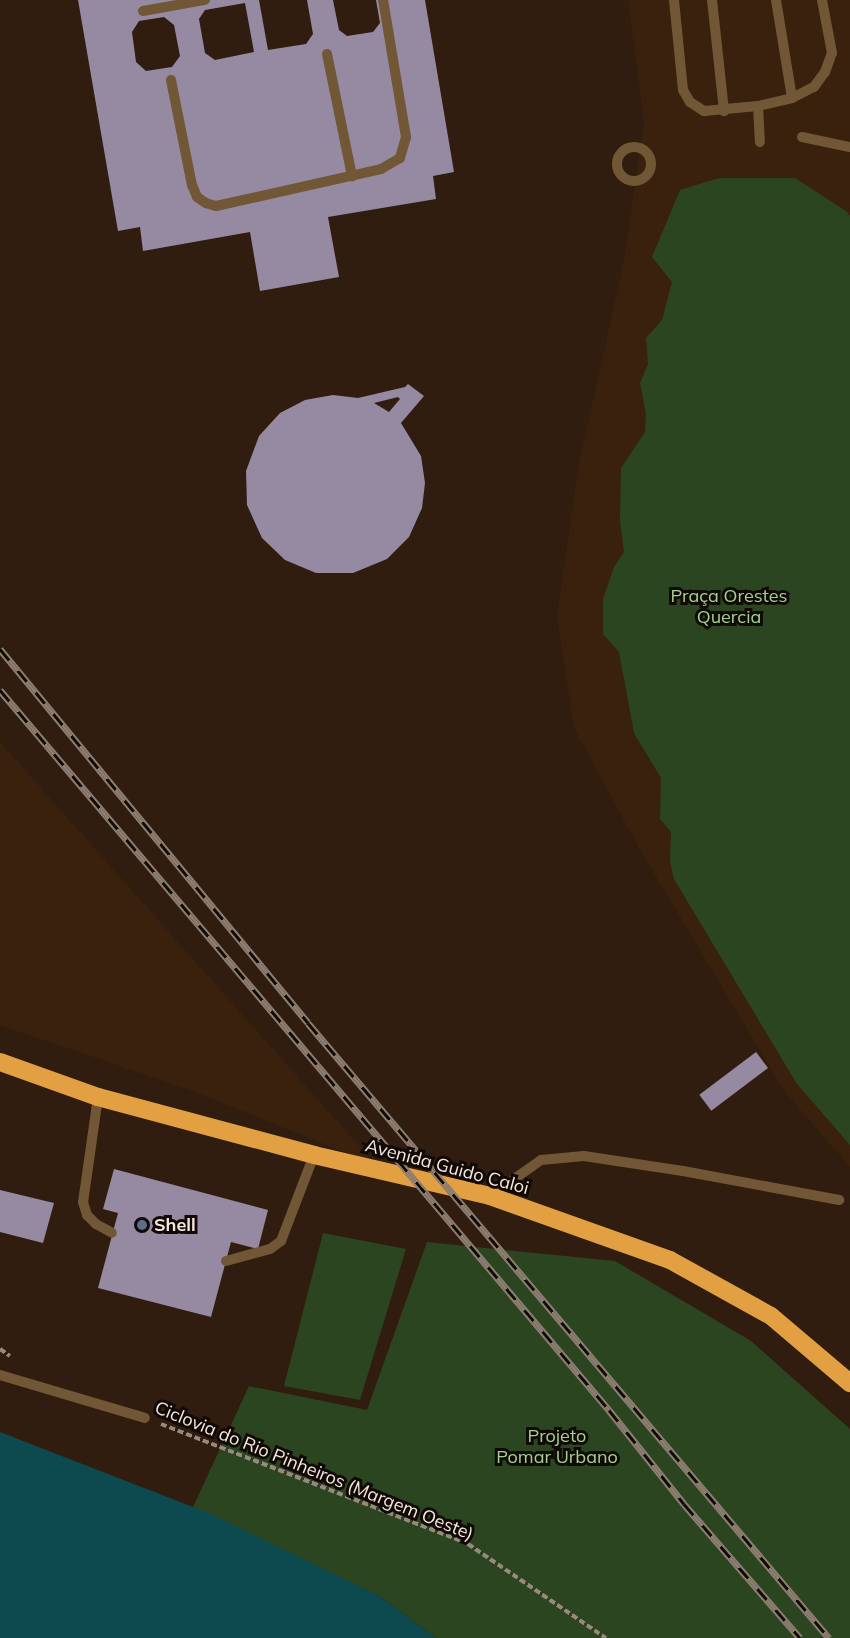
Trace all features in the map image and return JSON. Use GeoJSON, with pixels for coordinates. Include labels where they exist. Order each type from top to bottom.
{"type":"FeatureCollection","features":[{"type":"Feature","properties":{"kind":"highway","name":"Avenida Guido Caloi"},"geometry":{"type":"LineString","coordinates":[[1,1065],[98,1097],[314,1155],[490,1196],[669,1260],[771,1316],[850,1383]]}},
{"type":"Feature","properties":{"kind":"lane"},"geometry":{"type":"LineString","coordinates":[[143,11],[205,0]]}},
{"type":"Feature","properties":{"kind":"lane"},"geometry":{"type":"LineString","coordinates":[[171,80],[192,186],[197,197],[206,203],[216,206],[381,169],[400,158],[406,137],[383,0]]}},
{"type":"Feature","properties":{"kind":"lane"},"geometry":{"type":"LineString","coordinates":[[674,0],[683,90],[690,102],[704,111],[724,111],[758,106],[792,98],[813,87],[825,72],[832,53],[822,0]]}},
{"type":"Feature","properties":{"kind":"lane"},"geometry":{"type":"LineString","coordinates":[[712,0],[724,111]]}},
{"type":"Feature","properties":{"kind":"lane"},"geometry":{"type":"LineString","coordinates":[[776,0],[792,98]]}},
{"type":"Feature","properties":{"kind":"lane"},"geometry":{"type":"LineString","coordinates":[[327,54],[352,176]]}},
{"type":"Feature","properties":{"kind":"lane"},"geometry":{"type":"LineString","coordinates":[[758,106],[760,142]]}},
{"type":"Feature","properties":{"kind":"lane"},"geometry":{"type":"LineString","coordinates":[[802,137],[850,147]]}},
{"type":"Feature","properties":{"kind":"lane"},"geometry":{"type":"LineString","coordinates":[[98,1097],[83,1202],[87,1215],[96,1224],[112,1233]]}},
{"type":"Feature","properties":{"kind":"lane"},"geometry":{"type":"LineString","coordinates":[[226,1261],[270,1249],[280,1241],[314,1155]]}},
{"type":"Feature","properties":{"kind":"lane"},"geometry":{"type":"LineString","coordinates":[[490,1196],[541,1160],[584,1156],[683,1171],[839,1200]]}},
{"type":"Feature","properties":{"kind":"lane"},"geometry":{"type":"LineString","coordinates":[[0,1375],[145,1418]]}},
{"type":"Feature","properties":{"kind":"path"},"geometry":{"type":"LineString","coordinates":[[0,1349],[19,1363]]}},
{"type":"Feature","properties":{"kind":"path","name":"Ciclovia do Rio Pinheiros (Margem Oeste)"},"geometry":{"type":"LineString","coordinates":[[145,1418],[468,1544],[606,1638]]}},
{"type":"Feature","properties":{"kind":"shaded area","name":"Praça Orestes Quercia"},"geometry":{"type":"Polygon","coordinates":[[[628,0],[850,0],[850,1167],[785,1092],[639,848],[574,728],[557,617],[578,468],[624,260],[644,123],[628,0]]]}},
{"type":"Feature","properties":{"kind":"shaded area"},"geometry":{"type":"Polygon","coordinates":[[[0,742],[376,1165],[190,1090],[0,1025],[0,742]]]}},
{"type":"Feature","properties":{"kind":"green space","name":"Praça Orestes Quercia"},"geometry":{"type":"Polygon","coordinates":[[[719,178],[795,178],[846,211],[850,216],[850,1145],[797,1084],[674,879],[670,862],[671,832],[660,819],[661,778],[634,733],[619,652],[603,634],[603,599],[614,567],[624,552],[620,520],[621,468],[645,432],[646,414],[640,383],[648,364],[646,338],[662,320],[672,282],[652,257],[680,190],[719,178]]]}},
{"type":"Feature","properties":{"kind":"green space"},"geometry":{"type":"Polygon","coordinates":[[[323,1233],[406,1249],[360,1400],[284,1386],[323,1233]]]}},
{"type":"Feature","properties":{"kind":"green space","name":"Projeto Pomar Urbano"},"geometry":{"type":"Polygon","coordinates":[[[427,1242],[615,1261],[751,1341],[850,1429],[850,1638],[436,1638],[379,1596],[193,1507],[249,1386],[367,1410],[427,1242]]]}},
{"type":"Feature","properties":{"kind":"water"},"geometry":{"type":"Polygon","coordinates":[[[0,1432],[211,1514],[379,1596],[436,1638],[0,1638],[0,1432]]]}},
{"type":"Feature","properties":{"kind":"building"},"geometry":{"type":"Polygon","coordinates":[[[78,0],[259,0],[268,50],[306,44],[313,34],[307,0],[333,0],[339,30],[347,36],[373,32],[380,23],[376,0],[425,0],[454,172],[433,176],[436,199],[328,217],[339,277],[260,291],[250,232],[143,251],[140,227],[118,231],[78,0]],[[245,3],[205,10],[199,19],[205,53],[215,60],[254,52],[245,3]],[[164,17],[139,21],[132,32],[136,62],[146,71],[172,67],[180,56],[174,25],[164,17]]]}},
{"type":"Feature","properties":{"kind":"building"},"geometry":{"type":"Polygon","coordinates":[[[408,384],[424,396],[401,423],[421,456],[425,483],[422,508],[409,537],[387,559],[353,573],[316,573],[285,560],[262,538],[247,505],[246,471],[259,436],[280,413],[305,400],[333,395],[358,398],[405,387],[408,384]],[[398,397],[374,403],[389,412],[400,399],[398,397]]]}},
{"type":"Feature","properties":{"kind":"building"},"geometry":{"type":"Polygon","coordinates":[[[756,1052],[768,1068],[711,1111],[699,1095],[756,1052]]]}},
{"type":"Feature","properties":{"kind":"building"},"geometry":{"type":"Polygon","coordinates":[[[114,1169],[268,1210],[258,1249],[231,1242],[211,1317],[98,1288],[118,1213],[103,1209],[114,1169]]]}},
{"type":"Feature","properties":{"kind":"building"},"geometry":{"type":"Polygon","coordinates":[[[0,1190],[54,1203],[43,1243],[0,1232],[0,1190]]]}},
{"type":"Feature","properties":{"kind":"railway"},"geometry":{"type":"LineString","coordinates":[[0,649],[308,1023],[829,1638]]}},
{"type":"Feature","properties":{"kind":"railway"},"geometry":{"type":"LineString","coordinates":[[0,690],[609,1410],[684,1504],[800,1638]]}},
{"type":"Feature","properties":{"kind":"place","name":"Shell"},"geometry":{"type":"Point","coordinates":[142,1225]}}]}
